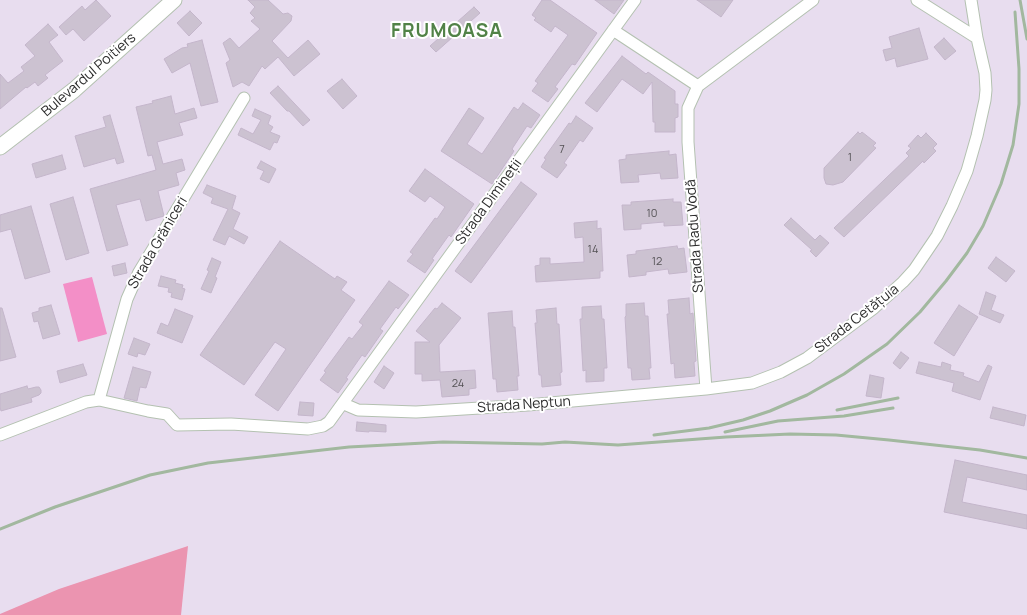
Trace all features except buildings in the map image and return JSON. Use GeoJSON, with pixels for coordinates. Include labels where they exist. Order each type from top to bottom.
{"type":"FeatureCollection","features":[{"type":"Feature","properties":{"kind":"main road","name":"Bulevardul Poitiers"},"geometry":{"type":"LineString","coordinates":[[0,136],[68,83],[160,0]]}},
{"type":"Feature","properties":{"kind":"main road","name":"Bulevardul Poitiers"},"geometry":{"type":"LineString","coordinates":[[0,147],[74,90],[174,0]]}},
{"type":"Feature","properties":{"kind":"street","name":"Strada Dimineții"},"geometry":{"type":"LineString","coordinates":[[344,404],[635,0]]}},
{"type":"Feature","properties":{"kind":"street","name":"Strada Radu Vodă"},"geometry":{"type":"LineString","coordinates":[[706,389],[688,133],[688,108],[698,86],[813,0]]}},
{"type":"Feature","properties":{"kind":"street"},"geometry":{"type":"LineString","coordinates":[[917,0],[977,38]]}},
{"type":"Feature","properties":{"kind":"street","name":"Strada Cetățuia"},"geometry":{"type":"LineString","coordinates":[[706,389],[752,382],[781,372],[807,358],[874,308],[914,270],[937,236],[967,171],[985,100],[985,73],[971,0]]}},
{"type":"Feature","properties":{"kind":"street"},"geometry":{"type":"LineString","coordinates":[[613,30],[698,86]]}},
{"type":"Feature","properties":{"kind":"street","name":"Strada Grăniceri"},"geometry":{"type":"LineString","coordinates":[[99,400],[127,299],[139,272],[244,98]]}},
{"type":"Feature","properties":{"kind":"street","name":"Strada Neptun"},"geometry":{"type":"LineString","coordinates":[[344,404],[358,410],[416,412],[528,405],[706,389]]}},
{"type":"Feature","properties":{"kind":"street"},"geometry":{"type":"LineString","coordinates":[[0,435],[86,402],[99,400],[167,414],[177,425],[231,424],[308,429],[322,426],[329,422],[344,404]]}},
{"type":"Feature","properties":{"kind":"shaded area"},"geometry":{"type":"Polygon","coordinates":[[[92,277],[107,334],[78,342],[63,284],[92,277]]]}},
{"type":"Feature","properties":{"kind":"shaded area"},"geometry":{"type":"Polygon","coordinates":[[[188,546],[181,615],[0,615],[59,589],[188,546]]]}},
{"type":"Feature","properties":{"kind":"railway"},"geometry":{"type":"LineString","coordinates":[[1020,0],[1027,39]]}},
{"type":"Feature","properties":{"kind":"railway"},"geometry":{"type":"LineString","coordinates":[[654,435],[709,428],[743,420],[807,395],[844,374],[887,344],[920,312],[967,253],[983,226],[1001,184],[1013,145],[1019,104],[1019,69],[1015,12]]}},
{"type":"Feature","properties":{"kind":"railway"},"geometry":{"type":"LineString","coordinates":[[837,410],[898,398]]}},
{"type":"Feature","properties":{"kind":"railway"},"geometry":{"type":"LineString","coordinates":[[725,432],[778,421],[844,416],[893,408]]}},
{"type":"Feature","properties":{"kind":"railway"},"geometry":{"type":"LineString","coordinates":[[0,529],[55,507],[150,475],[208,463],[349,447],[443,442],[542,444],[565,442],[618,445],[790,434],[836,435],[889,440],[980,450],[1027,458]]}},
{"type":"Feature","properties":{"kind":"district","name":"FRUMOASA"},"geometry":{"type":"Point","coordinates":[447,32]}}]}
